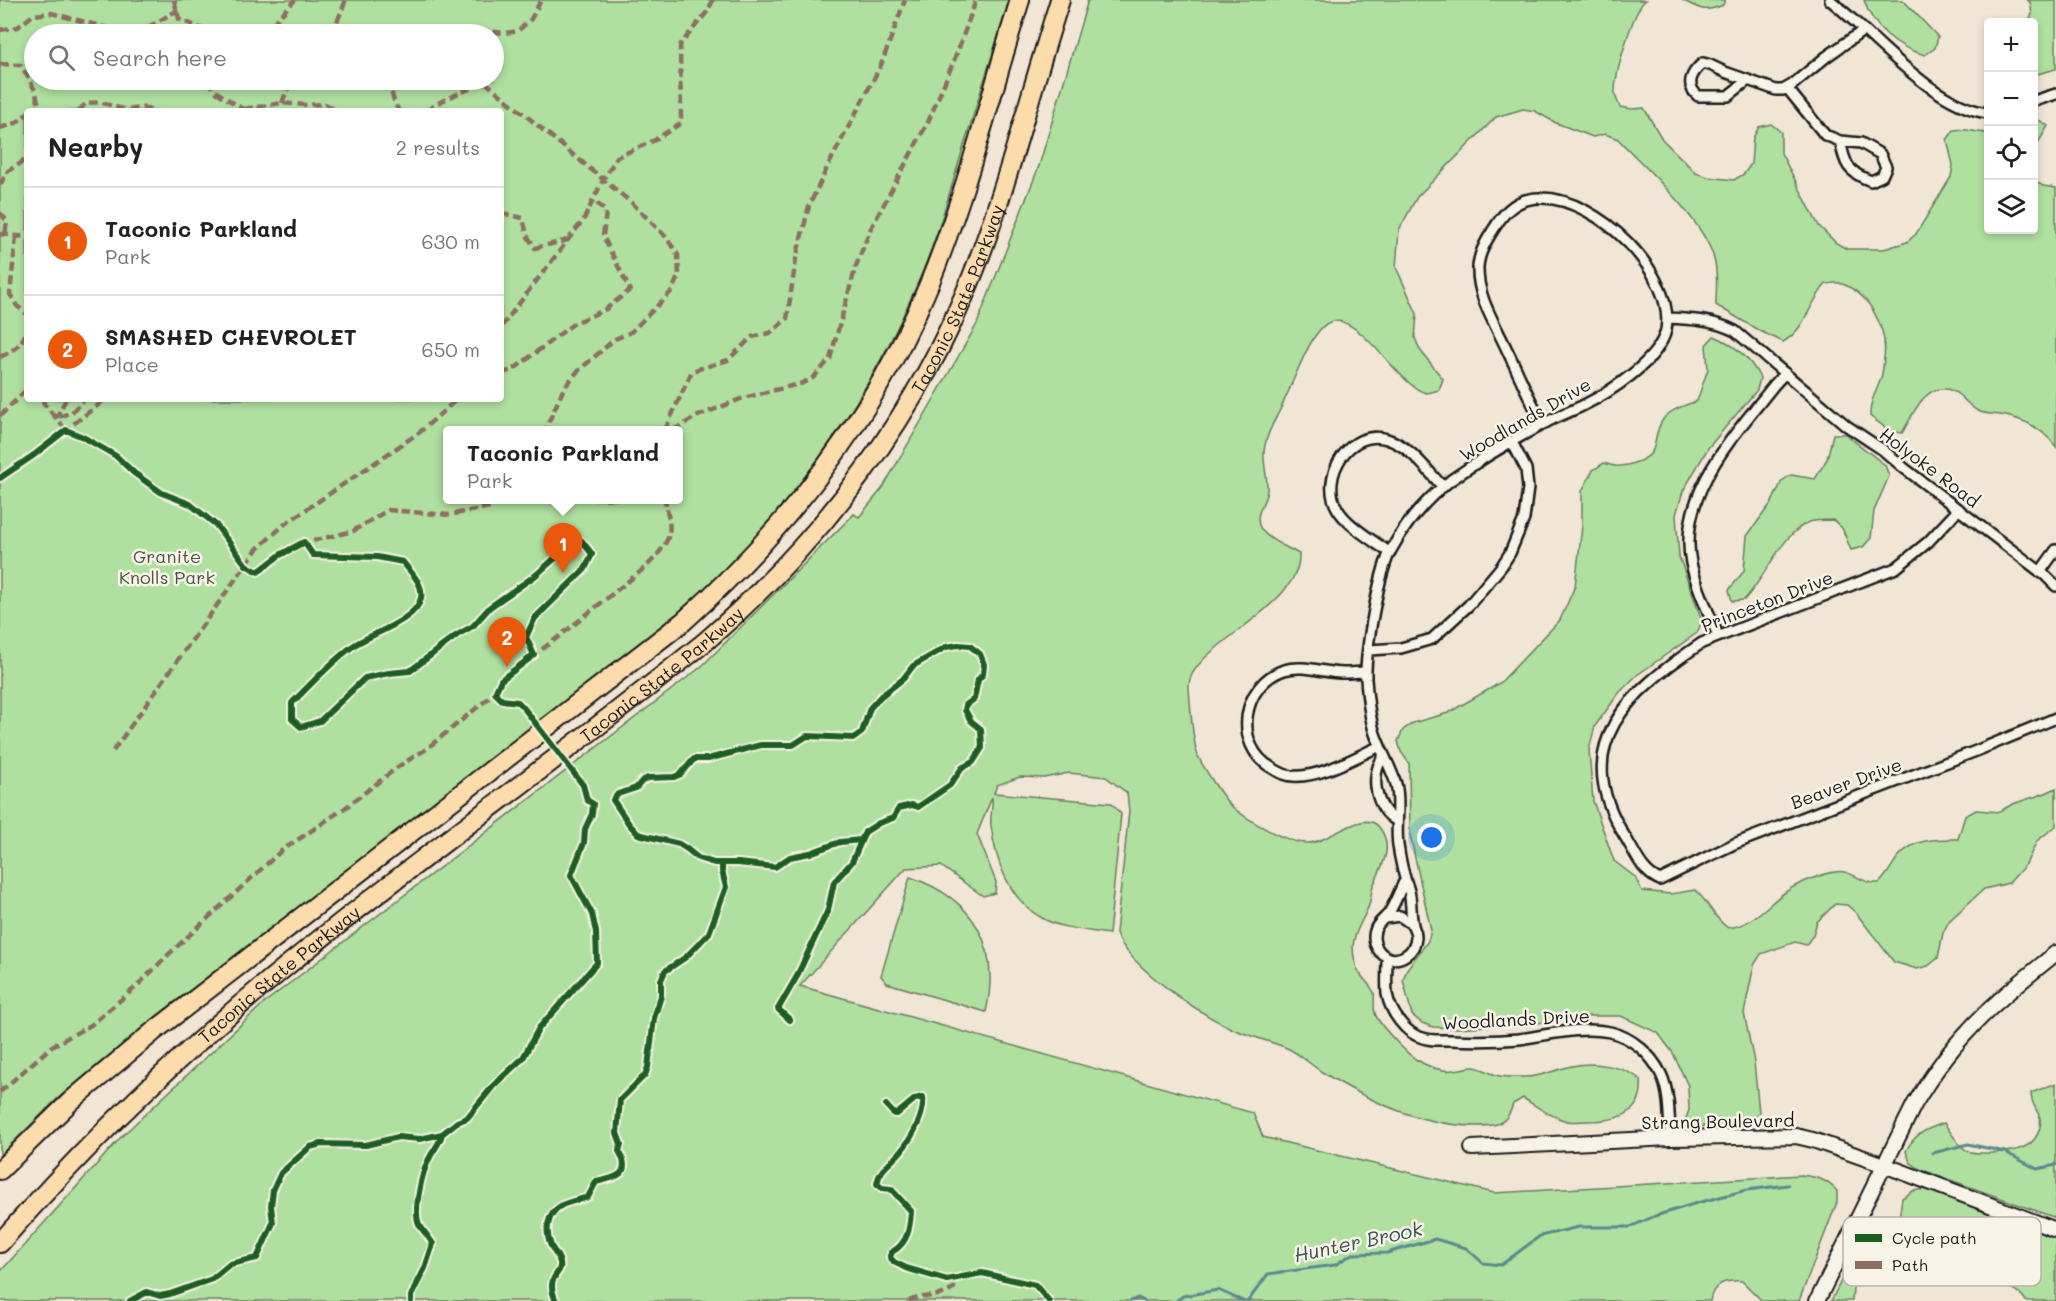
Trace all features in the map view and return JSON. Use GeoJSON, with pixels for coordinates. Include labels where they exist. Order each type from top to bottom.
{"type":"FeatureCollection","features":[{"type":"Feature","properties":{"kind":"highway","name":"Taconic State Parkway"},"geometry":{"type":"LineString","coordinates":[[0,1170],[71,1101],[153,1032],[684,621],[736,573],[779,527],[848,436],[884,376],[916,314],[946,238],[1020,0]]}},
{"type":"Feature","properties":{"kind":"highway","name":"Taconic State Parkway"},"geometry":{"type":"LineString","coordinates":[[0,1243],[107,1129],[174,1064],[236,1009],[326,934],[697,648],[759,593],[808,542],[853,487],[894,428],[951,324],[986,237],[1060,0]]}},
{"type":"Feature","properties":{"kind":"street"},"geometry":{"type":"LineString","coordinates":[[1830,0],[1841,5],[1864,30],[1929,87],[1976,111],[1984,112]]}},
{"type":"Feature","properties":{"kind":"street"},"geometry":{"type":"LineString","coordinates":[[1748,80],[1728,96],[1698,96],[1690,85],[1691,75],[1702,63],[1776,90],[1786,88],[1864,30]]}},
{"type":"Feature","properties":{"kind":"street"},"geometry":{"type":"LineString","coordinates":[[1786,88],[1825,135],[1840,141],[1861,143],[1880,154],[1886,167],[1882,176],[1871,181],[1860,177],[1848,168],[1840,141]]}},
{"type":"Feature","properties":{"kind":"street"},"geometry":{"type":"LineString","coordinates":[[2038,100],[2056,93]]}},
{"type":"Feature","properties":{"kind":"street"},"geometry":{"type":"LineString","coordinates":[[1544,423],[1486,311],[1480,285],[1478,267],[1482,252],[1505,211],[1527,200],[1538,197],[1551,198],[1581,207],[1606,222],[1624,238],[1652,272],[1667,318]]}},
{"type":"Feature","properties":{"kind":"street","name":"Holyoke Road"},"geometry":{"type":"LineString","coordinates":[[1667,318],[1707,320],[1735,331],[1847,426],[1883,450],[2056,586]]}},
{"type":"Feature","properties":{"kind":"street","name":"Woodlands Drive"},"geometry":{"type":"LineString","coordinates":[[1404,882],[1385,918],[1376,926],[1373,938],[1377,950],[1387,957],[1405,956],[1416,942],[1416,933],[1397,840],[1397,786],[1373,727],[1366,672],[1383,567],[1406,525],[1443,487],[1544,423],[1585,405],[1628,378],[1644,364],[1662,342],[1667,318]]}},
{"type":"Feature","properties":{"kind":"street"},"geometry":{"type":"LineString","coordinates":[[1718,636],[1691,565],[1690,526],[1695,505],[1713,465],[1767,393],[1785,373]]}},
{"type":"Feature","properties":{"kind":"street"},"geometry":{"type":"LineString","coordinates":[[1390,553],[1346,520],[1338,511],[1333,501],[1332,483],[1341,456],[1351,446],[1368,438],[1385,438],[1407,450],[1443,487]]}},
{"type":"Feature","properties":{"kind":"street"},"geometry":{"type":"LineString","coordinates":[[1369,650],[1401,648],[1432,639],[1469,605],[1501,567],[1510,553],[1524,519],[1528,488],[1526,469],[1512,442]]}},
{"type":"Feature","properties":{"kind":"street","name":"Princeton Drive"},"geometry":{"type":"LineString","coordinates":[[1651,876],[1643,868],[1611,814],[1604,790],[1601,766],[1605,744],[1622,710],[1678,659],[1701,643],[1896,568],[1928,542],[1959,509]]}},
{"type":"Feature","properties":{"kind":"street"},"geometry":{"type":"LineString","coordinates":[[2040,572],[2056,550]]}},
{"type":"Feature","properties":{"kind":"street"},"geometry":{"type":"LineString","coordinates":[[1366,672],[1343,673],[1297,667],[1282,671],[1266,680],[1253,694],[1247,710],[1246,730],[1256,753],[1266,764],[1284,774],[1295,776],[1313,774],[1342,764],[1380,746]]}},
{"type":"Feature","properties":{"kind":"street","name":"Beaver Drive"},"geometry":{"type":"LineString","coordinates":[[1651,876],[1660,880],[1734,844],[1977,752],[2056,718]]}},
{"type":"Feature","properties":{"kind":"street"},"geometry":{"type":"LineString","coordinates":[[1384,756],[1375,771],[1376,788],[1383,808],[1390,817],[1397,821]]}},
{"type":"Feature","properties":{"kind":"street"},"geometry":{"type":"LineString","coordinates":[[1385,918],[1400,916],[1413,925]]}},
{"type":"Feature","properties":{"kind":"street"},"geometry":{"type":"LineString","coordinates":[[1858,1217],[1914,1105],[1953,1047],[1971,1027],[2056,953]]}},
{"type":"Feature","properties":{"kind":"street","name":"Woodlands Drive"},"geometry":{"type":"LineString","coordinates":[[1387,957],[1387,995],[1394,1012],[1402,1025],[1412,1034],[1424,1039],[1474,1041],[1517,1039],[1575,1030],[1609,1032],[1640,1047],[1662,1076],[1668,1102],[1670,1138]]}},
{"type":"Feature","properties":{"kind":"street","name":"Strang Boulevard"},"geometry":{"type":"LineString","coordinates":[[1472,1148],[1670,1138],[1796,1136],[1884,1165],[2022,1217]]}},
{"type":"Feature","properties":{"kind":"street","name":"Strang Boulevard"},"geometry":{"type":"LineString","coordinates":[[2041,1224],[2056,1230]]}},
{"type":"Feature","properties":{"kind":"street"},"geometry":{"type":"LineString","coordinates":[[1817,1301],[1843,1248]]}},
{"type":"Feature","properties":{"kind":"green space","name":"Granite Knolls Park"},"geometry":{"type":"Polygon","coordinates":[[[0,0],[1009,0],[941,221],[915,289],[868,382],[812,467],[780,508],[710,583],[672,618],[144,1026],[58,1098],[0,1155],[0,0]]]}},
{"type":"Feature","properties":{"kind":"green space"},"geometry":{"type":"Polygon","coordinates":[[[1088,0],[1646,0],[1630,29],[1621,59],[1615,94],[1620,107],[1644,108],[1662,139],[1696,173],[1734,180],[1744,174],[1751,164],[1753,138],[1759,127],[1771,124],[1781,132],[1781,153],[1819,226],[1836,243],[1847,249],[1884,249],[1907,242],[1916,234],[1951,177],[1953,165],[1947,140],[1954,130],[1984,133],[1984,234],[2038,234],[2038,183],[2056,188],[2056,447],[2040,431],[2027,423],[2003,415],[1978,411],[1957,393],[1947,389],[1933,391],[1927,395],[1917,406],[1902,433],[1890,431],[1870,416],[1872,402],[1882,375],[1883,335],[1874,313],[1859,294],[1839,283],[1826,284],[1791,337],[1783,342],[1758,330],[1716,305],[1715,263],[1710,247],[1701,231],[1674,197],[1618,139],[1605,134],[1593,137],[1556,123],[1535,111],[1523,109],[1496,117],[1417,197],[1399,230],[1396,267],[1417,314],[1415,338],[1420,350],[1443,379],[1439,390],[1426,393],[1416,388],[1354,328],[1341,322],[1330,322],[1316,334],[1271,427],[1264,451],[1267,490],[1258,520],[1265,534],[1299,554],[1295,574],[1283,593],[1205,658],[1193,673],[1189,688],[1193,733],[1198,756],[1230,805],[1278,835],[1308,843],[1316,842],[1364,821],[1372,822],[1379,827],[1386,842],[1385,857],[1373,886],[1369,905],[1355,935],[1354,957],[1358,971],[1374,993],[1374,1011],[1377,1018],[1412,1057],[1439,1069],[1459,1070],[1476,1067],[1507,1077],[1527,1077],[1590,1064],[1617,1068],[1641,1080],[1638,1101],[1626,1114],[1609,1120],[1570,1121],[1558,1118],[1523,1098],[1513,1104],[1504,1121],[1489,1126],[1454,1125],[1414,1116],[1358,1093],[1289,1049],[1233,1029],[1185,1001],[1135,960],[1116,933],[1129,811],[1127,793],[1106,777],[1069,773],[1044,778],[1020,777],[997,785],[994,793],[1111,803],[1121,814],[1109,934],[1049,922],[1030,910],[1021,901],[1012,890],[996,852],[991,825],[992,797],[977,834],[996,882],[995,893],[983,896],[941,866],[906,868],[800,986],[1253,1113],[1263,1137],[1494,1193],[1802,1175],[1817,1178],[1825,1181],[1837,1191],[1837,1202],[1799,1301],[1762,1301],[1742,1281],[1736,1281],[1725,1282],[1717,1286],[1710,1301],[0,1301],[0,1272],[123,1135],[264,1003],[701,667],[854,514],[859,517],[882,489],[977,324],[1039,166],[1088,0]]]}},
{"type":"Feature","properties":{"kind":"green space"},"geometry":{"type":"Polygon","coordinates":[[[1682,0],[1725,0],[1723,5],[1706,9],[1698,8],[1682,0]]]}},
{"type":"Feature","properties":{"kind":"green space"},"geometry":{"type":"Polygon","coordinates":[[[1864,0],[1903,0],[1938,37],[1935,48],[1925,55],[1896,42],[1873,19],[1864,0]]]}},
{"type":"Feature","properties":{"kind":"green space"},"geometry":{"type":"Polygon","coordinates":[[[2027,0],[2056,0],[2056,69],[2038,74],[2038,18],[2030,18],[2030,2],[2027,0]]]}},
{"type":"Feature","properties":{"kind":"green space"},"geometry":{"type":"Polygon","coordinates":[[[2038,120],[2048,126],[2038,143],[2038,126],[2038,120]]]}},
{"type":"Feature","properties":{"kind":"green space"},"geometry":{"type":"Polygon","coordinates":[[[1714,336],[1741,353],[1760,378],[1757,390],[1708,448],[1683,491],[1676,515],[1679,556],[1702,621],[1697,633],[1637,675],[1619,693],[1595,726],[1589,750],[1593,801],[1614,861],[1635,877],[1642,891],[1671,894],[1695,890],[1718,920],[1728,928],[1753,918],[1791,888],[1824,874],[1841,872],[1872,883],[1879,883],[1899,856],[1912,846],[1927,841],[1958,839],[1965,816],[1976,810],[2000,812],[2013,804],[2056,788],[2056,826],[2037,841],[2026,864],[2009,883],[1984,889],[1949,921],[1943,933],[1938,958],[1928,966],[1917,969],[1894,962],[1856,913],[1847,905],[1835,904],[1817,922],[1813,935],[1806,945],[1795,942],[1761,954],[1754,965],[1744,1013],[1754,1062],[1759,1112],[1752,1121],[1695,1127],[1685,1121],[1689,1110],[1688,1086],[1673,1053],[1658,1033],[1621,1016],[1584,1016],[1549,1022],[1457,1028],[1433,1027],[1422,1023],[1412,1015],[1403,980],[1407,969],[1428,941],[1431,930],[1410,835],[1409,763],[1401,752],[1398,741],[1403,730],[1413,723],[1448,713],[1500,683],[1560,620],[1575,586],[1582,526],[1582,491],[1593,470],[1604,463],[1623,466],[1649,456],[1653,451],[1659,426],[1664,418],[1675,410],[1697,401],[1708,369],[1706,345],[1714,336]]]}},
{"type":"Feature","properties":{"kind":"green space"},"geometry":{"type":"Polygon","coordinates":[[[1833,434],[1845,434],[1885,465],[1889,476],[1874,511],[1871,538],[1863,547],[1851,550],[1842,528],[1833,520],[1808,522],[1787,539],[1744,600],[1732,601],[1729,590],[1744,571],[1747,536],[1772,502],[1782,481],[1791,475],[1815,479],[1827,459],[1833,434]]]}},
{"type":"Feature","properties":{"kind":"green space"},"geometry":{"type":"Polygon","coordinates":[[[910,877],[932,886],[951,898],[978,928],[989,966],[990,988],[986,1012],[887,983],[881,976],[910,877]]]}},
{"type":"Feature","properties":{"kind":"green space"},"geometry":{"type":"Polygon","coordinates":[[[2056,1083],[2056,1218],[1920,1169],[1910,1162],[1906,1151],[1913,1140],[1927,1130],[1944,1123],[1961,1146],[1971,1152],[2006,1152],[2027,1146],[2033,1141],[2040,1127],[2031,1093],[2056,1083]]]}},
{"type":"Feature","properties":{"kind":"green space"},"geometry":{"type":"Polygon","coordinates":[[[1926,1189],[2000,1217],[1899,1217],[1902,1198],[1913,1191],[1926,1189]]]}},
{"type":"Feature","properties":{"kind":"green space"},"geometry":{"type":"Polygon","coordinates":[[[2041,1232],[2056,1238],[2056,1301],[2026,1301],[2013,1289],[2004,1286],[2041,1286],[2041,1232]]]}},
{"type":"Feature","properties":{"kind":"green space"},"geometry":{"type":"Polygon","coordinates":[[[1843,1277],[1843,1286],[1853,1286],[1852,1301],[1831,1301],[1843,1277]]]}},
{"type":"Feature","properties":{"kind":"waterway"},"geometry":{"type":"LineString","coordinates":[[1933,1153],[1968,1144],[2005,1152],[2037,1169],[2056,1165]]}},
{"type":"Feature","properties":{"kind":"waterway","name":"Hunter Brook"},"geometry":{"type":"LineString","coordinates":[[1248,1301],[1268,1274],[1335,1265],[1352,1254],[1387,1253],[1435,1239],[1466,1248],[1483,1263],[1501,1265],[1540,1236],[1579,1227],[1630,1227],[1655,1216],[1697,1203],[1747,1190],[1788,1185]]}},
{"type":"Feature","properties":{"kind":"waterway","name":"Hunter Brook"},"geometry":{"type":"LineString","coordinates":[[1176,1301],[1183,1296],[1218,1290],[1243,1301]]}},
{"type":"Feature","properties":{"kind":"waterway","name":"Hunter Brook"},"geometry":{"type":"LineString","coordinates":[[1131,1301],[1138,1298],[1144,1301]]}},
{"type":"Feature","properties":{"kind":"marked path"},"geometry":{"type":"LineString","coordinates":[[174,0],[179,19],[191,24]]}},
{"type":"Feature","properties":{"kind":"marked path"},"geometry":{"type":"LineString","coordinates":[[272,24],[295,0]]}},
{"type":"Feature","properties":{"kind":"marked path"},"geometry":{"type":"LineString","coordinates":[[336,24],[346,0]]}},
{"type":"Feature","properties":{"kind":"marked path"},"geometry":{"type":"LineString","coordinates":[[504,33],[518,31],[531,19],[541,0]]}},
{"type":"Feature","properties":{"kind":"marked path"},"geometry":{"type":"LineString","coordinates":[[504,323],[584,219],[617,157],[655,140],[681,123],[680,45],[707,12],[713,0]]}},
{"type":"Feature","properties":{"kind":"marked path"},"geometry":{"type":"LineString","coordinates":[[667,426],[692,371],[728,360],[752,337],[770,333],[787,319],[796,259],[809,206],[881,65],[905,0]]}},
{"type":"Feature","properties":{"kind":"marked path"},"geometry":{"type":"LineString","coordinates":[[680,426],[698,416],[743,398],[803,383],[814,377],[830,359],[856,266],[870,230],[928,122],[976,0]]}},
{"type":"Feature","properties":{"kind":"marked path"},"geometry":{"type":"LineString","coordinates":[[154,24],[178,10]]}},
{"type":"Feature","properties":{"kind":"marked path"},"geometry":{"type":"LineString","coordinates":[[0,30],[18,27],[33,15],[51,13],[93,24]]}},
{"type":"Feature","properties":{"kind":"marked path"},"geometry":{"type":"LineString","coordinates":[[0,64],[21,65],[24,70]]}},
{"type":"Feature","properties":{"kind":"marked path"},"geometry":{"type":"LineString","coordinates":[[35,90],[39,105],[35,108]]}},
{"type":"Feature","properties":{"kind":"marked path"},"geometry":{"type":"LineString","coordinates":[[214,90],[241,108]]}},
{"type":"Feature","properties":{"kind":"marked path"},"geometry":{"type":"LineString","coordinates":[[282,103],[287,90]]}},
{"type":"Feature","properties":{"kind":"marked path"},"geometry":{"type":"LineString","coordinates":[[390,90],[398,108]]}},
{"type":"Feature","properties":{"kind":"marked path"},"geometry":{"type":"LineString","coordinates":[[431,108],[466,90]]}},
{"type":"Feature","properties":{"kind":"marked path"},"geometry":{"type":"LineString","coordinates":[[495,90],[633,204],[666,237],[678,255],[679,275],[671,292],[631,332],[615,339],[577,372],[564,388],[547,426]]}},
{"type":"Feature","properties":{"kind":"marked path"},"geometry":{"type":"LineString","coordinates":[[82,108],[86,103],[102,103],[120,108]]}},
{"type":"Feature","properties":{"kind":"marked path"},"geometry":{"type":"LineString","coordinates":[[250,108],[282,103],[325,104],[333,108]]}},
{"type":"Feature","properties":{"kind":"marked path"},"geometry":{"type":"LineString","coordinates":[[0,128],[16,123],[24,116]]}},
{"type":"Feature","properties":{"kind":"marked path"},"geometry":{"type":"LineString","coordinates":[[0,185],[8,171],[24,159]]}},
{"type":"Feature","properties":{"kind":"marked path"},"geometry":{"type":"LineString","coordinates":[[504,372],[513,370],[573,324],[606,309],[630,290],[603,236],[606,212],[594,200]]}},
{"type":"Feature","properties":{"kind":"marked path"},"geometry":{"type":"LineString","coordinates":[[0,213],[7,221],[5,235]]}},
{"type":"Feature","properties":{"kind":"marked path"},"geometry":{"type":"LineString","coordinates":[[504,214],[523,218],[527,235],[535,248],[568,240]]}},
{"type":"Feature","properties":{"kind":"marked path"},"geometry":{"type":"LineString","coordinates":[[0,234],[24,237]]}},
{"type":"Feature","properties":{"kind":"marked path"},"geometry":{"type":"LineString","coordinates":[[16,237],[10,294],[17,306],[24,312]]}},
{"type":"Feature","properties":{"kind":"marked path"},"geometry":{"type":"LineString","coordinates":[[0,357],[17,346],[24,338]]}},
{"type":"Feature","properties":{"kind":"marked path"},"geometry":{"type":"LineString","coordinates":[[0,416],[24,392]]}},
{"type":"Feature","properties":{"kind":"marked path"},"geometry":{"type":"LineString","coordinates":[[44,402],[56,418],[72,412],[81,402]]}},
{"type":"Feature","properties":{"kind":"marked path"},"geometry":{"type":"LineString","coordinates":[[64,402],[56,418],[66,430],[72,432]]}},
{"type":"Feature","properties":{"kind":"marked path"},"geometry":{"type":"LineString","coordinates":[[63,432],[102,402]]}},
{"type":"Feature","properties":{"kind":"marked path"},"geometry":{"type":"LineString","coordinates":[[113,751],[257,549],[285,524],[420,432],[454,402]]}},
{"type":"Feature","properties":{"kind":"marked path"},"geometry":{"type":"LineString","coordinates":[[300,544],[353,531],[388,510],[449,515],[496,504]]}},
{"type":"Feature","properties":{"kind":"marked path"},"geometry":{"type":"LineString","coordinates":[[531,657],[634,577],[656,556],[667,540],[670,530],[666,504]]}},
{"type":"Feature","properties":{"kind":"marked path"},"geometry":{"type":"LineString","coordinates":[[0,1092],[52,1046],[91,1025],[136,987],[281,851],[345,808],[399,766],[425,750],[497,689]]}},
{"type":"Feature","properties":{"kind":"marked path"},"geometry":{"type":"LineString","coordinates":[[909,1301],[949,1291],[954,1288],[955,1279]]}},
{"type":"Feature","properties":{"kind":"cycle path"},"geometry":{"type":"LineString","coordinates":[[0,478],[66,430],[116,456],[134,473],[162,493],[190,504],[216,525],[246,565],[258,572],[280,555],[304,542],[313,555],[377,557],[403,562],[421,588],[421,598],[417,606],[402,620],[345,652],[292,703],[292,719],[301,727],[320,721],[365,678],[410,671],[457,635],[473,626],[490,607],[536,575],[571,544],[582,541],[592,554],[585,569],[535,618],[526,637],[534,655],[501,680],[495,693],[502,700],[518,702],[523,707],[583,785],[587,800],[593,804]]}},
{"type":"Feature","properties":{"kind":"cycle path"},"geometry":{"type":"LineString","coordinates":[[613,800],[618,794],[636,788],[648,778],[674,777],[681,774],[694,759],[708,759],[761,745],[793,745],[807,736],[854,738],[862,732],[870,708],[903,679],[913,666],[946,647],[970,646],[980,654],[984,664],[983,674],[978,680],[974,699],[966,705],[965,710],[971,721],[981,729],[982,748],[973,762],[962,768],[950,785],[918,807],[912,805],[899,808],[893,818],[865,832],[852,862],[834,882],[828,910],[796,978],[778,1009],[790,1020]]}},
{"type":"Feature","properties":{"kind":"cycle path"},"geometry":{"type":"LineString","coordinates":[[613,800],[638,834],[679,844],[698,858],[714,863],[775,867],[790,857],[810,853],[840,842],[861,840]]}},
{"type":"Feature","properties":{"kind":"cycle path"},"geometry":{"type":"LineString","coordinates":[[130,1301],[147,1292],[160,1296],[170,1294],[212,1279],[230,1264],[257,1258],[273,1223],[271,1206],[273,1190],[281,1173],[310,1147],[321,1144],[366,1145],[398,1137],[420,1139],[442,1134],[457,1122],[467,1118],[494,1085],[523,1058],[539,1028],[597,963],[596,932],[592,914],[571,875],[584,843],[585,829],[592,814],[593,804]]}},
{"type":"Feature","properties":{"kind":"cycle path"},"geometry":{"type":"LineString","coordinates":[[556,1301],[552,1286],[560,1263],[549,1241],[550,1218],[562,1205],[588,1197],[596,1182],[615,1177],[623,1170],[623,1159],[619,1151],[621,1144],[617,1133],[620,1100],[645,1075],[648,1067],[654,1018],[661,996],[661,980],[665,971],[686,957],[709,933],[726,887],[722,864]]}},
{"type":"Feature","properties":{"kind":"cycle path"},"geometry":{"type":"LineString","coordinates":[[886,1105],[894,1114],[897,1114],[915,1099],[923,1097],[920,1118],[914,1132],[878,1178],[877,1184],[882,1188],[891,1189],[911,1211],[905,1240],[892,1252],[890,1257],[894,1262],[906,1268],[947,1280],[982,1273],[1035,1285],[1049,1301]]}},
{"type":"Feature","properties":{"kind":"cycle path"},"geometry":{"type":"LineString","coordinates":[[411,1301],[411,1296],[425,1268],[433,1244],[417,1218],[419,1192],[426,1165],[442,1134]]}},
{"type":"Feature","properties":{"kind":"place","name":"Taconic Parkland"},"geometry":{"type":"Point","coordinates":[563,573]}},
{"type":"Feature","properties":{"kind":"place","name":"SMASHED CHEVROLET"},"geometry":{"type":"Point","coordinates":[507,667]}}]}
